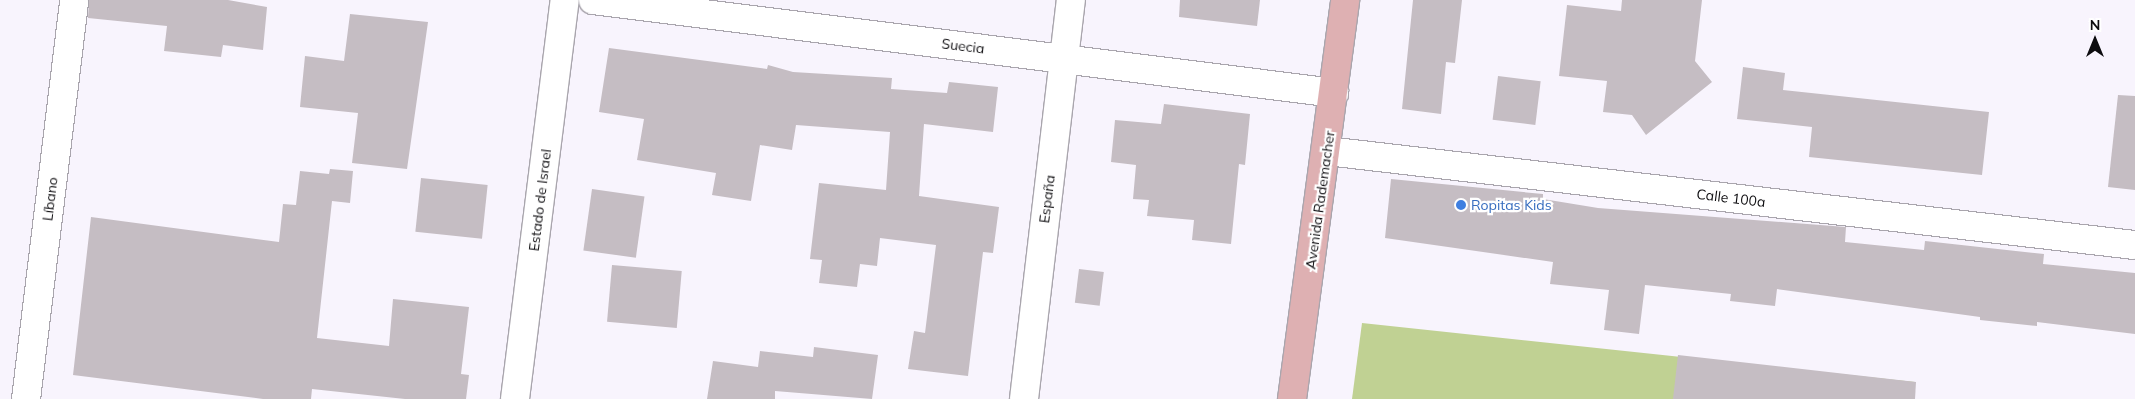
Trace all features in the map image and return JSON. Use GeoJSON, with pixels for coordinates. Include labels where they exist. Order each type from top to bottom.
{"type":"FeatureCollection","features":[{"type":"Feature","properties":{"kind":"main road","name":"Avenida Rademacher"},"geometry":{"type":"LineString","coordinates":[[1292,399],[1327,151],[1345,0]]}},
{"type":"Feature","properties":{"kind":"street","name":"Líbano"},"geometry":{"type":"LineString","coordinates":[[26,399],[74,0]]}},
{"type":"Feature","properties":{"kind":"street","name":"Estado de Israel"},"geometry":{"type":"LineString","coordinates":[[515,399],[565,0]]}},
{"type":"Feature","properties":{"kind":"street","name":"Suecia"},"geometry":{"type":"LineString","coordinates":[[593,0],[1334,93]]}},
{"type":"Feature","properties":{"kind":"street","name":"España"},"geometry":{"type":"LineString","coordinates":[[1024,399],[1071,0]]}},
{"type":"Feature","properties":{"kind":"street","name":"Calle 100a"},"geometry":{"type":"LineString","coordinates":[[1327,151],[2135,245]]}},
{"type":"Feature","properties":{"kind":"green space"},"geometry":{"type":"Polygon","coordinates":[[[1362,323],[1915,382],[1914,399],[1352,399],[1362,323]]]}},
{"type":"Feature","properties":{"kind":"building"},"geometry":{"type":"Polygon","coordinates":[[[89,0],[228,0],[267,7],[263,50],[223,45],[221,57],[164,51],[167,26],[88,18],[89,0]]]}},
{"type":"Feature","properties":{"kind":"building"},"geometry":{"type":"Polygon","coordinates":[[[1180,0],[1260,0],[1257,26],[1179,17],[1180,0]]]}},
{"type":"Feature","properties":{"kind":"building"},"geometry":{"type":"Polygon","coordinates":[[[1413,0],[1462,0],[1455,63],[1446,62],[1441,114],[1402,109],[1413,0]]]}},
{"type":"Feature","properties":{"kind":"building"},"geometry":{"type":"Polygon","coordinates":[[[1622,0],[1702,0],[1695,61],[1712,82],[1646,135],[1632,115],[1603,112],[1607,81],[1559,76],[1567,5],[1621,11],[1622,0]]]}},
{"type":"Feature","properties":{"kind":"building"},"geometry":{"type":"Polygon","coordinates":[[[350,14],[428,22],[407,169],[352,163],[358,113],[300,107],[305,56],[344,61],[350,14]]]}},
{"type":"Feature","properties":{"kind":"building"},"geometry":{"type":"Polygon","coordinates":[[[609,48],[767,69],[768,65],[793,72],[892,78],[891,89],[947,93],[949,82],[998,87],[993,132],[924,124],[919,196],[999,207],[993,253],[983,252],[968,376],[908,369],[914,331],[925,333],[936,245],[880,238],[877,266],[860,264],[857,287],[819,283],[822,260],[810,259],[819,183],[886,190],[890,132],[796,125],[792,150],[760,145],[751,201],[712,195],[716,173],[637,160],[644,119],[599,112],[609,48]]]}},
{"type":"Feature","properties":{"kind":"building"},"geometry":{"type":"Polygon","coordinates":[[[1743,67],[1785,73],[1783,90],[1989,112],[1982,175],[1809,157],[1812,127],[1737,119],[1743,67]]]}},
{"type":"Feature","properties":{"kind":"building"},"geometry":{"type":"Polygon","coordinates":[[[1498,76],[1541,81],[1535,125],[1493,120],[1498,76]]]}},
{"type":"Feature","properties":{"kind":"building"},"geometry":{"type":"Polygon","coordinates":[[[2118,95],[2135,96],[2135,190],[2108,187],[2118,95]]]}},
{"type":"Feature","properties":{"kind":"building"},"geometry":{"type":"Polygon","coordinates":[[[1164,104],[1250,114],[1245,165],[1239,164],[1231,244],[1192,240],[1194,220],[1147,216],[1149,200],[1133,199],[1136,165],[1111,162],[1115,120],[1161,124],[1164,104]]]}},
{"type":"Feature","properties":{"kind":"building"},"geometry":{"type":"Polygon","coordinates":[[[330,169],[353,171],[350,203],[332,201],[317,338],[389,346],[393,299],[469,307],[461,374],[469,375],[466,399],[405,399],[312,389],[311,399],[263,399],[73,375],[91,217],[279,242],[283,204],[296,205],[300,171],[329,174],[330,169]]]}},
{"type":"Feature","properties":{"kind":"building"},"geometry":{"type":"Polygon","coordinates":[[[421,178],[488,185],[482,239],[415,232],[421,178]]]}},
{"type":"Feature","properties":{"kind":"building"},"geometry":{"type":"Polygon","coordinates":[[[1391,179],[1543,194],[1543,199],[1598,208],[1846,227],[1845,242],[1924,250],[1925,241],[2044,254],[2043,264],[2135,273],[2135,334],[2037,322],[2037,326],[1980,320],[1980,317],[1777,289],[1775,306],[1730,301],[1731,294],[1645,285],[1639,334],[1604,330],[1609,290],[1550,284],[1553,262],[1385,238],[1391,179]]]}},
{"type":"Feature","properties":{"kind":"building"},"geometry":{"type":"Polygon","coordinates":[[[592,189],[644,196],[636,258],[583,250],[592,189]]]}},
{"type":"Feature","properties":{"kind":"building"},"geometry":{"type":"Polygon","coordinates":[[[612,265],[682,271],[677,328],[607,322],[612,265]]]}},
{"type":"Feature","properties":{"kind":"building"},"geometry":{"type":"Polygon","coordinates":[[[1079,269],[1104,272],[1100,306],[1075,303],[1079,269]]]}},
{"type":"Feature","properties":{"kind":"building"},"geometry":{"type":"Polygon","coordinates":[[[814,347],[878,355],[872,399],[775,391],[775,399],[707,399],[713,361],[758,367],[760,351],[813,357],[814,347]]]}},
{"type":"Feature","properties":{"kind":"building"},"geometry":{"type":"Polygon","coordinates":[[[1678,355],[1916,382],[1915,399],[1673,399],[1678,355]]]}},
{"type":"Feature","properties":{"kind":"place","name":"Ropitas Kids"},"geometry":{"type":"Point","coordinates":[1461,205]}}]}
